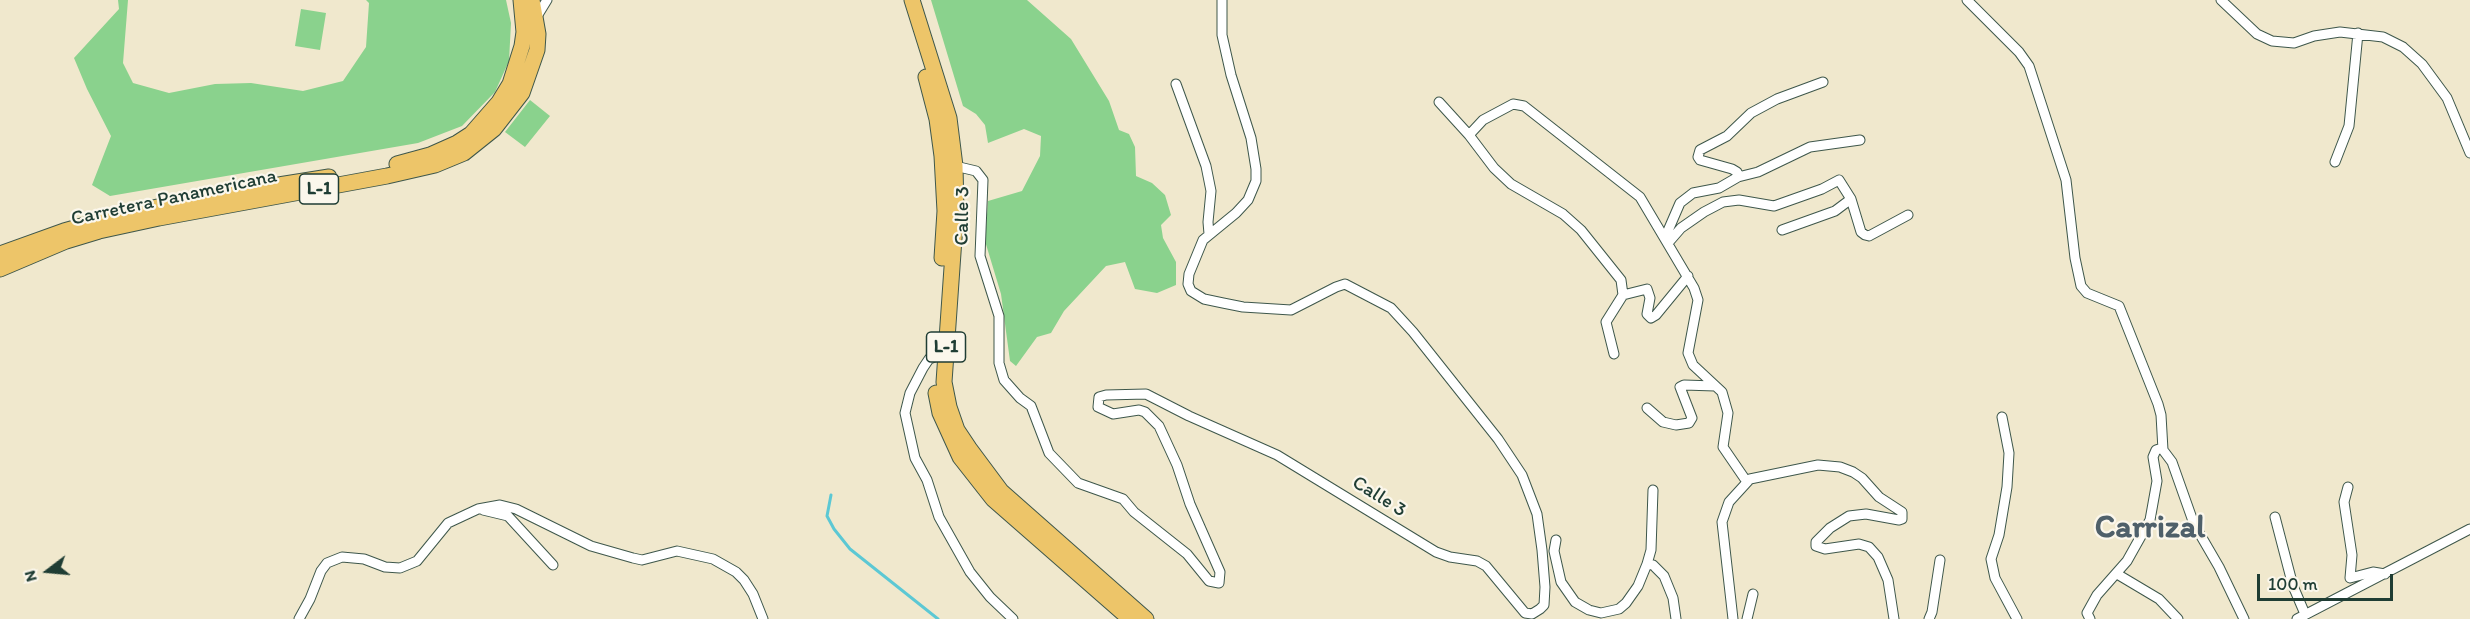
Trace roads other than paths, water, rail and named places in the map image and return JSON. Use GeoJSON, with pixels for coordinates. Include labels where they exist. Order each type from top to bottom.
{"type":"FeatureCollection","features":[{"type":"Feature","properties":{"kind":"main road","name":"Carretera Panamericana"},"geometry":{"type":"LineString","coordinates":[[0,254],[64,231],[128,213],[216,195],[381,168],[446,149],[471,134],[499,102],[510,84],[524,32],[521,0]]}},
{"type":"Feature","properties":{"kind":"main road","name":"Carretera Panamericana"},"geometry":{"type":"LineString","coordinates":[[0,269],[66,241],[99,231],[354,182],[451,160],[464,153],[494,129],[522,93],[537,50],[536,18],[532,0]]}},
{"type":"Feature","properties":{"kind":"main road","name":"L-1"},"geometry":{"type":"LineString","coordinates":[[902,0],[929,84],[942,156],[945,212],[935,386],[940,413],[954,447],[967,468],[993,499],[1130,619]]}},
{"type":"Feature","properties":{"kind":"main road","name":"L-1"},"geometry":{"type":"LineString","coordinates":[[912,0],[949,118],[955,166],[956,210],[944,382],[957,430],[1001,490],[1146,619]]}},
{"type":"Feature","properties":{"kind":"street"},"geometry":{"type":"LineString","coordinates":[[536,18],[547,0]]}},
{"type":"Feature","properties":{"kind":"street","name":"Calle 3"},"geometry":{"type":"LineString","coordinates":[[955,166],[976,171],[982,180],[980,255],[999,315],[999,363],[1004,380],[1020,398],[1031,406],[1049,453],[1078,483],[1123,499],[1134,512],[1187,554],[1209,581],[1219,583],[1220,572],[1159,426],[1139,410],[1113,414],[1098,407],[1099,397],[1106,395],[1146,394],[1276,455],[1436,552],[1450,557],[1477,561],[1486,566],[1525,614],[1532,614],[1544,605],[1545,587],[1537,514],[1522,476],[1498,439],[1413,332],[1391,308],[1345,284],[1291,310],[1243,307],[1198,296],[1191,291],[1188,284],[1189,274],[1203,240],[1248,200],[1256,181],[1251,138],[1231,75],[1222,35],[1222,0]]}},
{"type":"Feature","properties":{"kind":"street"},"geometry":{"type":"LineString","coordinates":[[1967,0],[2019,52],[2029,66],[2066,180],[2075,258],[2082,286],[2087,293],[2119,306],[2158,404],[2163,450],[2172,462],[2194,524],[2219,567],[2244,619]]}},
{"type":"Feature","properties":{"kind":"street"},"geometry":{"type":"LineString","coordinates":[[2221,0],[2257,34],[2272,41],[2294,43],[2331,33],[2358,33],[2383,37],[2403,47],[2422,64],[2447,98],[2470,153]]}},
{"type":"Feature","properties":{"kind":"street"},"geometry":{"type":"LineString","coordinates":[[2335,162],[2349,126],[2358,33]]}},
{"type":"Feature","properties":{"kind":"street"},"geometry":{"type":"LineString","coordinates":[[1738,177],[1737,172],[1732,169],[1700,160],[1698,157],[1700,150],[1727,136],[1750,113],[1777,99],[1823,82]]}},
{"type":"Feature","properties":{"kind":"street"},"geometry":{"type":"LineString","coordinates":[[1176,84],[1206,166],[1211,191],[1209,234]]}},
{"type":"Feature","properties":{"kind":"street"},"geometry":{"type":"LineString","coordinates":[[1439,102],[1469,135],[1494,168],[1511,184],[1563,214],[1581,230],[1621,279],[1623,295],[1606,322],[1614,354]]}},
{"type":"Feature","properties":{"kind":"street"},"geometry":{"type":"LineString","coordinates":[[1469,135],[1494,113],[1513,104],[1524,106],[1640,197],[1688,276],[1698,300],[1688,353],[1693,365],[1722,392],[1728,413],[1723,447],[1747,482]]}},
{"type":"Feature","properties":{"kind":"street"},"geometry":{"type":"LineString","coordinates":[[1669,243],[1667,233],[1672,216],[1680,203],[1693,193],[1719,188],[1738,177],[1758,172],[1810,147],[1860,140]]}},
{"type":"Feature","properties":{"kind":"street"},"geometry":{"type":"LineString","coordinates":[[1669,243],[1681,228],[1723,202],[1739,200],[1774,206],[1822,189],[1839,180],[1851,199],[1861,232],[1865,236],[1908,215]]}},
{"type":"Feature","properties":{"kind":"street"},"geometry":{"type":"LineString","coordinates":[[1782,230],[1835,212],[1851,199]]}},
{"type":"Feature","properties":{"kind":"street"},"geometry":{"type":"LineString","coordinates":[[1623,295],[1647,290],[1650,298],[1647,314],[1651,318],[1688,276]]}},
{"type":"Feature","properties":{"kind":"street"},"geometry":{"type":"LineString","coordinates":[[937,356],[929,359],[910,393],[905,413],[909,438],[915,458],[927,480],[934,504],[956,549],[976,580],[1013,619]]}},
{"type":"Feature","properties":{"kind":"street"},"geometry":{"type":"LineString","coordinates":[[1647,408],[1664,422],[1676,425],[1689,423],[1692,418],[1680,387],[1684,385],[1715,386]]}},
{"type":"Feature","properties":{"kind":"street"},"geometry":{"type":"LineString","coordinates":[[2002,417],[2009,453],[2007,487],[1999,536],[1991,559],[1995,578],[2017,619]]}},
{"type":"Feature","properties":{"kind":"street"},"geometry":{"type":"LineString","coordinates":[[2090,619],[2087,612],[2094,600],[2104,585],[2117,574],[2144,534],[2150,519],[2157,481],[2153,457],[2156,450],[2163,450]]}},
{"type":"Feature","properties":{"kind":"street"},"geometry":{"type":"LineString","coordinates":[[1733,619],[1722,522],[1729,502],[1750,479],[1818,465],[1840,467],[1862,478],[1879,497],[1902,512],[1902,519],[1899,520],[1866,514],[1849,516],[1830,528],[1816,542],[1816,546],[1825,549],[1859,544],[1869,547],[1878,557],[1888,580],[1894,619]]}},
{"type":"Feature","properties":{"kind":"street"},"geometry":{"type":"LineString","coordinates":[[2348,488],[2344,501],[2352,555],[2349,578],[2373,572],[2385,574]]}},
{"type":"Feature","properties":{"kind":"street"},"geometry":{"type":"LineString","coordinates":[[1612,619],[1638,586],[1647,564],[1651,550],[1653,490]]}},
{"type":"Feature","properties":{"kind":"street"},"geometry":{"type":"LineString","coordinates":[[299,619],[327,563],[342,557],[364,559],[385,567],[400,568],[409,565],[417,561],[448,523],[478,509],[500,505],[516,509],[591,546],[642,560],[677,551],[713,559],[736,572],[744,580],[764,619]]}},
{"type":"Feature","properties":{"kind":"street"},"geometry":{"type":"LineString","coordinates":[[478,509],[508,516],[553,565]]}},
{"type":"Feature","properties":{"kind":"street"},"geometry":{"type":"LineString","coordinates":[[2275,517],[2301,617],[2470,529]]}},
{"type":"Feature","properties":{"kind":"street"},"geometry":{"type":"LineString","coordinates":[[1556,540],[1555,558],[1561,582],[1575,602],[1588,610],[1602,613],[1619,609],[1626,603]]}},
{"type":"Feature","properties":{"kind":"street"},"geometry":{"type":"LineString","coordinates":[[1929,619],[1940,560]]}},
{"type":"Feature","properties":{"kind":"street"},"geometry":{"type":"LineString","coordinates":[[1647,564],[1653,565],[1664,576],[1673,598],[1676,619]]}},
{"type":"Feature","properties":{"kind":"street"},"geometry":{"type":"LineString","coordinates":[[2117,574],[2159,599],[2178,619]]}},
{"type":"Feature","properties":{"kind":"street"},"geometry":{"type":"LineString","coordinates":[[1747,619],[1753,594]]}},
{"type":"Feature","properties":{"kind":"waterway"},"geometry":{"type":"LineString","coordinates":[[831,495],[827,516],[850,549],[938,619]]}},
{"type":"Feature","properties":{"kind":"district","name":"Carrizal"},"geometry":{"type":"Point","coordinates":[2150,529]}}]}
